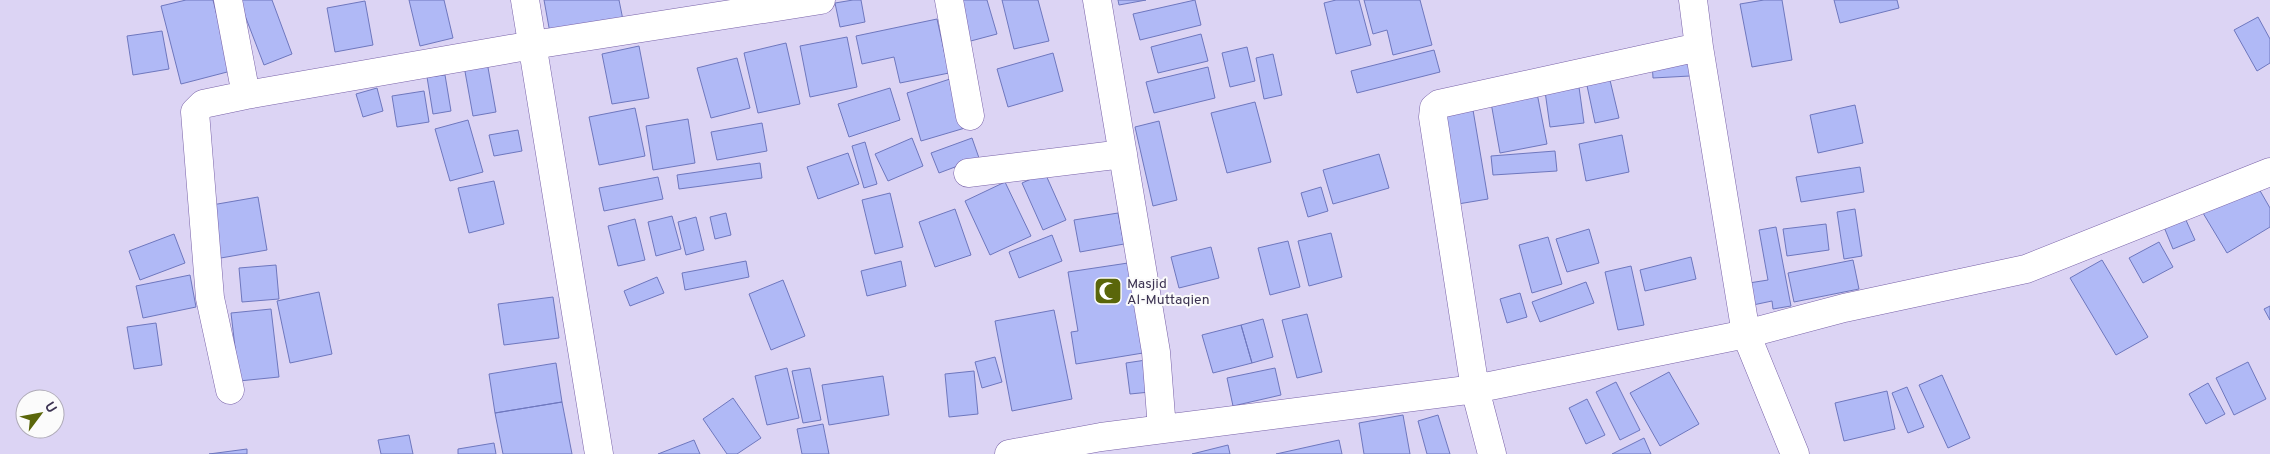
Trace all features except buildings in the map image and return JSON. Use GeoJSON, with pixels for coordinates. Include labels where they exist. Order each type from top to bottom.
{"type":"FeatureCollection","features":[{"type":"Feature","properties":{"kind":"street"},"geometry":{"type":"LineString","coordinates":[[228,0],[246,95]]}},
{"type":"Feature","properties":{"kind":"street"},"geometry":{"type":"LineString","coordinates":[[525,0],[599,454]]}},
{"type":"Feature","properties":{"kind":"street"},"geometry":{"type":"LineString","coordinates":[[230,390],[210,298],[195,112],[203,104],[533,45],[821,0]]}},
{"type":"Feature","properties":{"kind":"street"},"geometry":{"type":"LineString","coordinates":[[949,0],[970,116]]}},
{"type":"Feature","properties":{"kind":"street"},"geometry":{"type":"LineString","coordinates":[[1097,0],[1156,352],[1162,429]]}},
{"type":"Feature","properties":{"kind":"street"},"geometry":{"type":"LineString","coordinates":[[1693,0],[1746,334],[1795,454]]}},
{"type":"Feature","properties":{"kind":"street"},"geometry":{"type":"LineString","coordinates":[[1492,454],[1475,389],[1432,117],[1434,108],[1439,104],[1699,47]]}},
{"type":"Feature","properties":{"kind":"street"},"geometry":{"type":"LineString","coordinates":[[968,173],[1123,154]]}},
{"type":"Feature","properties":{"kind":"street"},"geometry":{"type":"LineString","coordinates":[[1009,454],[1102,446],[1162,429],[1475,389],[1746,334],[1844,308],[2026,269],[2270,172]]}},
{"type":"Feature","properties":{"kind":"place","name":"Masjid Al-Muttaqien"},"geometry":{"type":"Point","coordinates":[1108,291]}}]}
